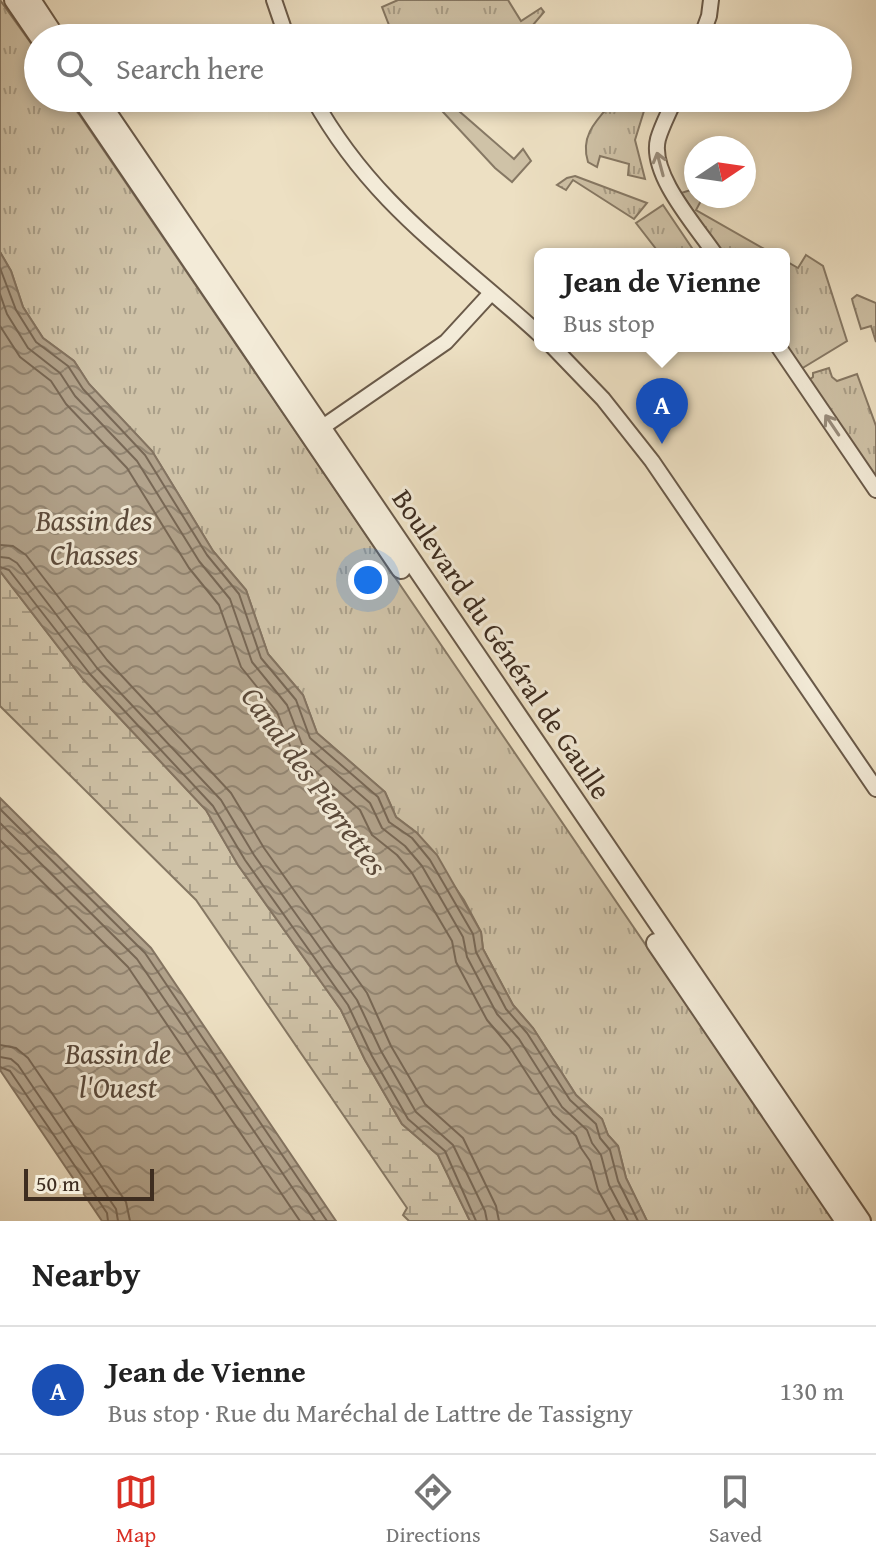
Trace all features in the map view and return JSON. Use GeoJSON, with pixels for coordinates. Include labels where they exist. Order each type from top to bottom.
{"type":"FeatureCollection","features":[{"type":"Feature","properties":{"kind":"street"},"geometry":{"type":"LineString","coordinates":[[14,0],[30,24]]}},
{"type":"Feature","properties":{"kind":"street"},"geometry":{"type":"LineString","coordinates":[[31,0],[47,24]]}},
{"type":"Feature","properties":{"kind":"street"},"geometry":{"type":"LineString","coordinates":[[274,0],[282,24]]}},
{"type":"Feature","properties":{"kind":"street"},"geometry":{"type":"LineString","coordinates":[[706,24],[711,0]]}},
{"type":"Feature","properties":{"kind":"street","name":"Boulevard du Général de Gaulle"},"geometry":{"type":"LineString","coordinates":[[91,112],[861,1221]]}},
{"type":"Feature","properties":{"kind":"street","name":"Boulevard du Général de Gaulle"},"geometry":{"type":"LineString","coordinates":[[106,112],[315,432],[845,1221]]}},
{"type":"Feature","properties":{"kind":"street"},"geometry":{"type":"LineString","coordinates":[[322,112],[342,145],[381,194],[413,226],[534,330]]}},
{"type":"Feature","properties":{"kind":"street"},"geometry":{"type":"LineString","coordinates":[[669,112],[658,138],[659,166],[711,248]]}},
{"type":"Feature","properties":{"kind":"street"},"geometry":{"type":"LineString","coordinates":[[315,432],[446,342],[491,293]]}},
{"type":"Feature","properties":{"kind":"street"},"geometry":{"type":"LineString","coordinates":[[558,352],[603,399],[652,461],[876,789]]}},
{"type":"Feature","properties":{"kind":"street"},"geometry":{"type":"LineString","coordinates":[[782,352],[876,490]]}},
{"type":"Feature","properties":{"kind":"green space"},"geometry":{"type":"Polygon","coordinates":[[[0,0],[24,33],[24,112],[78,112],[834,1221],[647,1221],[626,1178],[618,1146],[608,1135],[602,1119],[576,1095],[533,1028],[513,1005],[483,949],[481,932],[464,900],[417,833],[396,817],[385,792],[317,733],[303,695],[268,654],[246,590],[213,551],[152,451],[89,384],[74,361],[43,338],[23,307],[11,271],[0,252],[0,0]]]}},
{"type":"Feature","properties":{"kind":"green space"},"geometry":{"type":"Polygon","coordinates":[[[398,0],[508,0],[521,21],[541,8],[544,12],[534,24],[389,24],[382,7],[398,0]]]}},
{"type":"Feature","properties":{"kind":"green space"},"geometry":{"type":"Polygon","coordinates":[[[443,112],[460,112],[514,159],[523,149],[531,161],[512,182],[443,112]]]}},
{"type":"Feature","properties":{"kind":"green space"},"geometry":{"type":"Polygon","coordinates":[[[604,112],[644,112],[635,140],[645,179],[628,175],[629,164],[600,156],[597,167],[588,162],[586,143],[604,112]]]}},
{"type":"Feature","properties":{"kind":"green space"},"geometry":{"type":"Polygon","coordinates":[[[575,176],[647,203],[634,219],[573,180],[566,190],[557,185],[575,176]]]}},
{"type":"Feature","properties":{"kind":"green space"},"geometry":{"type":"Polygon","coordinates":[[[663,205],[692,248],[655,248],[636,223],[663,205]]]}},
{"type":"Feature","properties":{"kind":"green space"},"geometry":{"type":"Polygon","coordinates":[[[691,208],[697,208],[762,248],[719,248],[691,208]]]}},
{"type":"Feature","properties":{"kind":"green space"},"geometry":{"type":"Polygon","coordinates":[[[806,255],[823,266],[847,341],[801,369],[789,352],[790,263],[798,268],[806,255]]]}},
{"type":"Feature","properties":{"kind":"green space"},"geometry":{"type":"Polygon","coordinates":[[[857,295],[876,303],[876,342],[871,326],[861,329],[852,299],[857,295]]]}},
{"type":"Feature","properties":{"kind":"green space"},"geometry":{"type":"Polygon","coordinates":[[[829,368],[837,381],[857,374],[876,426],[876,478],[809,380],[813,373],[829,368]]]}},
{"type":"Feature","properties":{"kind":"green space"},"geometry":{"type":"Polygon","coordinates":[[[0,571],[83,679],[206,810],[238,865],[341,1010],[365,1060],[402,1124],[438,1155],[470,1221],[409,1221],[403,1215],[407,1208],[196,900],[0,706],[0,571]]]}},
{"type":"Feature","properties":{"kind":"water","name":"Bassin des Chasses"},"geometry":{"type":"Polygon","coordinates":[[[0,252],[11,271],[23,307],[43,338],[74,361],[89,384],[152,451],[213,551],[246,590],[268,654],[303,695],[317,733],[385,792],[396,817],[417,833],[437,855],[481,932],[483,949],[513,1005],[533,1028],[576,1095],[602,1119],[608,1135],[618,1146],[626,1178],[647,1221],[470,1221],[438,1155],[402,1124],[365,1060],[341,1010],[238,865],[206,810],[83,679],[0,571],[0,252]]]}},
{"type":"Feature","properties":{"kind":"water","name":"Bassin de l'Ouest"},"geometry":{"type":"Polygon","coordinates":[[[0,798],[151,948],[336,1221],[102,1221],[0,1070],[0,798]]]}},
{"type":"Feature","properties":{"kind":"place","name":"Jean de Vienne"},"geometry":{"type":"Point","coordinates":[662,444]}},
{"type":"Feature","properties":{"kind":"water label","name":"Canal des Pierrettes"},"geometry":{"type":"Point","coordinates":[314,781]}}]}
